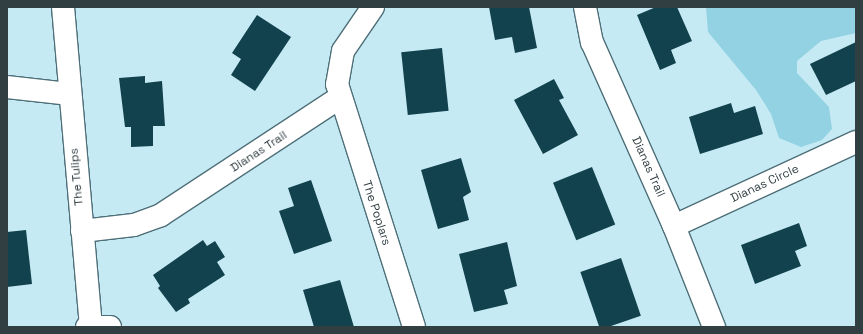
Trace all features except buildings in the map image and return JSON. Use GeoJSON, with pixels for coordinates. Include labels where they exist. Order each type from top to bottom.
{"type":"FeatureCollection","features":[{"type":"Feature","properties":{"kind":"street","name":"The Tulips"},"geometry":{"type":"LineString","coordinates":[[63,7],[69,94],[82,231],[96,327]]}},
{"type":"Feature","properties":{"kind":"street"},"geometry":{"type":"LineString","coordinates":[[339,98],[337,77],[343,51],[373,7]]}},
{"type":"Feature","properties":{"kind":"street","name":"Dianas Trail"},"geometry":{"type":"LineString","coordinates":[[585,7],[592,42],[674,226],[714,327]]}},
{"type":"Feature","properties":{"kind":"street"},"geometry":{"type":"LineString","coordinates":[[7,88],[69,94]]}},
{"type":"Feature","properties":{"kind":"street","name":"Dianas Trail"},"geometry":{"type":"LineString","coordinates":[[82,231],[134,225],[161,215],[339,98]]}},
{"type":"Feature","properties":{"kind":"street","name":"The Poplars"},"geometry":{"type":"LineString","coordinates":[[339,98],[414,327]]}},
{"type":"Feature","properties":{"kind":"street","name":"Dianas Circle"},"geometry":{"type":"LineString","coordinates":[[674,226],[856,142]]}},
{"type":"Feature","properties":{"kind":"shaded area"},"geometry":{"type":"Polygon","coordinates":[[[706,7],[856,7],[856,33],[821,41],[797,61],[797,73],[829,107],[832,129],[822,140],[801,147],[779,138],[771,114],[756,90],[708,32],[706,7]]]}}]}
